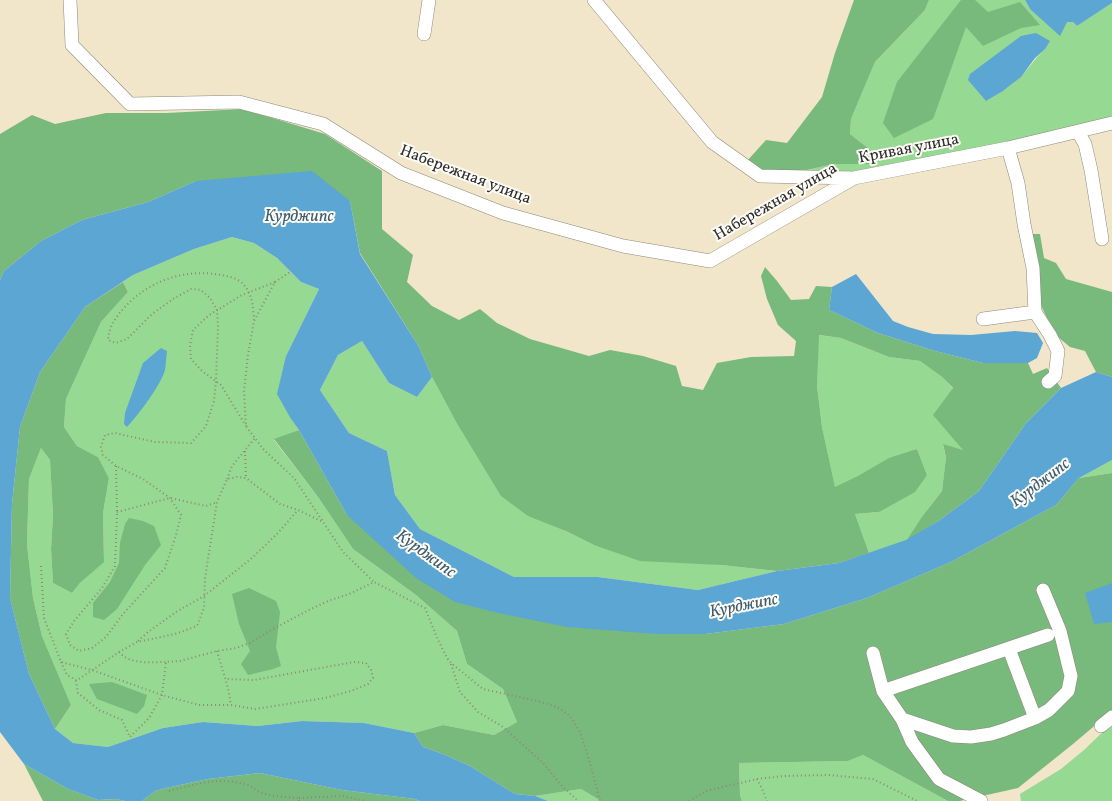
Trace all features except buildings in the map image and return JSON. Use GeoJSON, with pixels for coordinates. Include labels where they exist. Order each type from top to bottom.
{"type":"FeatureCollection","features":[{"type":"Feature","properties":{"kind":"street","name":"Набережная улица"},"geometry":{"type":"LineString","coordinates":[[70,0],[72,45],[130,104],[239,102],[323,124],[401,173],[503,213],[624,246],[710,261],[854,178]]}},
{"type":"Feature","properties":{"kind":"street"},"geometry":{"type":"LineString","coordinates":[[424,34],[429,0]]}},
{"type":"Feature","properties":{"kind":"street","name":"Кривая улица"},"geometry":{"type":"LineString","coordinates":[[594,0],[712,142],[760,176],[854,178],[1008,148],[1112,123]]}},
{"type":"Feature","properties":{"kind":"street"},"geometry":{"type":"LineString","coordinates":[[1078,132],[1086,144],[1102,239]]}},
{"type":"Feature","properties":{"kind":"street"},"geometry":{"type":"LineString","coordinates":[[1008,148],[1018,183],[1024,224],[1033,268],[1035,312],[1050,335],[1058,351],[1055,376],[1048,382]]}},
{"type":"Feature","properties":{"kind":"street"},"geometry":{"type":"LineString","coordinates":[[983,319],[1035,312]]}},
{"type":"Feature","properties":{"kind":"street"},"geometry":{"type":"LineString","coordinates":[[902,719],[953,736],[971,737],[991,734],[1035,718],[1049,710],[1068,691],[1071,676],[1060,631],[1043,590]]}},
{"type":"Feature","properties":{"kind":"street"},"geometry":{"type":"LineString","coordinates":[[883,691],[1048,635]]}},
{"type":"Feature","properties":{"kind":"street"},"geometry":{"type":"LineString","coordinates":[[1009,649],[1035,718]]}},
{"type":"Feature","properties":{"kind":"street"},"geometry":{"type":"LineString","coordinates":[[873,654],[883,691],[902,719],[912,742],[939,779],[981,801]]}},
{"type":"Feature","properties":{"kind":"street"},"geometry":{"type":"LineString","coordinates":[[1100,726],[1112,717]]}},
{"type":"Feature","properties":{"kind":"path"},"geometry":{"type":"LineString","coordinates":[[217,502],[206,506],[170,498],[143,479],[116,466],[104,454],[101,447],[105,435],[115,433],[155,442],[191,443],[206,426],[214,401],[218,327],[217,310],[210,298],[201,290],[191,288],[152,314],[127,339],[116,343],[108,340],[109,331],[117,316],[131,300],[146,288],[169,278],[195,272],[216,274],[242,282],[249,292],[253,304],[254,321],[244,391],[246,426]]}},
{"type":"Feature","properties":{"kind":"path"},"geometry":{"type":"LineString","coordinates":[[290,272],[275,282],[249,292],[209,314],[193,330],[190,345],[191,359],[202,371],[221,384],[246,426],[263,449],[294,478],[321,521],[343,552],[374,582],[424,608],[438,640],[451,663],[460,692],[478,712],[503,727],[543,763],[562,786],[578,801]]}},
{"type":"Feature","properties":{"kind":"path"},"geometry":{"type":"LineString","coordinates":[[254,321],[275,282]]}},
{"type":"Feature","properties":{"kind":"path"},"geometry":{"type":"LineString","coordinates":[[137,642],[175,634],[197,626],[204,608],[205,578],[217,502],[232,466],[255,438]]}},
{"type":"Feature","properties":{"kind":"path"},"geometry":{"type":"LineString","coordinates":[[245,450],[246,478]]}},
{"type":"Feature","properties":{"kind":"path"},"geometry":{"type":"LineString","coordinates":[[116,466],[117,512],[115,566],[102,588],[74,621],[66,634],[70,645],[79,651],[92,648],[106,637],[123,614],[165,568],[181,516],[170,498]]}},
{"type":"Feature","properties":{"kind":"path"},"geometry":{"type":"LineString","coordinates":[[227,479],[237,477],[246,478],[280,504],[298,510],[321,521]]}},
{"type":"Feature","properties":{"kind":"path"},"geometry":{"type":"LineString","coordinates":[[117,512],[170,498]]}},
{"type":"Feature","properties":{"kind":"path"},"geometry":{"type":"LineString","coordinates":[[76,681],[118,652],[137,642],[148,632],[176,612],[204,596],[252,558],[277,534],[298,510]]}},
{"type":"Feature","properties":{"kind":"path"},"geometry":{"type":"LineString","coordinates":[[41,566],[44,618],[67,675],[76,681],[78,693],[99,710],[122,720],[130,737],[149,718],[162,695],[166,662]]}},
{"type":"Feature","properties":{"kind":"path"},"geometry":{"type":"LineString","coordinates":[[118,652],[130,660],[166,662],[180,661],[216,651],[236,648],[250,643],[309,610],[374,582]]}},
{"type":"Feature","properties":{"kind":"path"},"geometry":{"type":"LineString","coordinates":[[216,651],[226,679],[231,705]]}},
{"type":"Feature","properties":{"kind":"path"},"geometry":{"type":"LineString","coordinates":[[61,662],[92,670],[162,695],[199,705],[231,705],[254,708],[326,698],[351,691],[368,684],[373,678],[371,670],[366,663],[354,662],[254,680],[226,679]]}},
{"type":"Feature","properties":{"kind":"path"},"geometry":{"type":"LineString","coordinates":[[451,663],[483,689],[557,707],[570,716],[580,732],[600,801]]}},
{"type":"Feature","properties":{"kind":"path"},"geometry":{"type":"LineString","coordinates":[[688,801],[706,791],[757,779],[784,776],[828,775],[873,779],[917,801]]}},
{"type":"Feature","properties":{"kind":"path"},"geometry":{"type":"LineString","coordinates":[[757,779],[766,801]]}},
{"type":"Feature","properties":{"kind":"path"},"geometry":{"type":"LineString","coordinates":[[169,791],[207,781],[226,781],[249,786],[261,793],[278,797],[299,800],[343,796],[365,801]]}},
{"type":"Feature","properties":{"kind":"green space"},"geometry":{"type":"Polygon","coordinates":[[[854,0],[929,0],[925,10],[875,62],[851,119],[850,134],[873,152],[869,164],[834,164],[802,171],[761,170],[747,161],[766,140],[787,143],[822,97],[835,53],[854,0]]]}},
{"type":"Feature","properties":{"kind":"green space"},"geometry":{"type":"Polygon","coordinates":[[[929,0],[1025,0],[1030,9],[1067,22],[1073,22],[1077,26],[1112,3],[1112,118],[1081,126],[883,168],[855,172],[802,171],[834,164],[869,164],[873,152],[850,134],[851,119],[875,62],[925,10],[929,0]],[[1040,54],[986,101],[1016,81],[1040,54]]]}},
{"type":"Feature","properties":{"kind":"green space"},"geometry":{"type":"Polygon","coordinates":[[[961,0],[975,0],[988,12],[1020,2],[1040,25],[1021,28],[983,46],[966,27],[933,119],[894,138],[883,123],[897,82],[961,0]]]}},
{"type":"Feature","properties":{"kind":"green space"},"geometry":{"type":"Polygon","coordinates":[[[243,109],[325,134],[382,171],[382,229],[413,255],[407,282],[432,306],[459,320],[480,309],[497,323],[530,339],[589,356],[610,350],[643,356],[676,366],[682,386],[703,390],[717,363],[751,357],[794,356],[796,341],[778,325],[767,299],[761,276],[765,267],[791,300],[809,299],[816,286],[832,287],[829,310],[878,333],[935,351],[983,363],[1028,363],[1033,374],[1047,368],[1061,388],[1026,423],[979,491],[940,520],[906,541],[921,518],[942,491],[946,457],[943,444],[963,450],[933,415],[953,388],[942,377],[920,361],[889,357],[841,338],[819,335],[817,386],[822,427],[835,487],[889,458],[917,449],[927,475],[915,492],[879,512],[855,514],[869,553],[839,563],[777,571],[721,565],[640,561],[594,545],[566,531],[528,516],[501,496],[455,420],[432,377],[419,347],[360,253],[350,201],[196,181],[148,202],[82,220],[41,241],[4,271],[0,280],[0,134],[32,115],[55,124],[106,113],[167,113],[243,109]]]}},
{"type":"Feature","properties":{"kind":"green space"},"geometry":{"type":"Polygon","coordinates":[[[1029,234],[1040,234],[1044,258],[1056,263],[1066,279],[1112,292],[1112,377],[1096,372],[1085,351],[1070,347],[1058,337],[1038,299],[1029,234]]]}},
{"type":"Feature","properties":{"kind":"green space"},"geometry":{"type":"Polygon","coordinates":[[[232,237],[254,243],[277,258],[301,282],[319,289],[286,356],[291,419],[299,430],[274,440],[318,497],[353,549],[416,595],[457,631],[467,664],[503,689],[517,722],[494,735],[443,725],[414,733],[364,723],[302,721],[258,726],[203,722],[163,728],[108,747],[73,743],[55,729],[71,705],[42,636],[33,598],[27,544],[29,479],[41,448],[50,460],[53,516],[51,549],[53,583],[72,593],[80,583],[104,561],[103,513],[109,478],[98,457],[77,446],[64,427],[66,399],[101,322],[128,292],[123,282],[133,275],[194,249],[232,237]]]}},
{"type":"Feature","properties":{"kind":"green space"},"geometry":{"type":"Polygon","coordinates":[[[123,282],[128,292],[101,322],[66,399],[64,427],[77,446],[98,457],[109,478],[103,513],[104,562],[80,583],[72,593],[53,583],[51,549],[53,516],[50,460],[41,448],[29,479],[27,544],[33,598],[42,636],[71,705],[55,729],[29,674],[10,598],[12,504],[20,427],[40,372],[85,307],[123,282]]]}},
{"type":"Feature","properties":{"kind":"green space"},"geometry":{"type":"Polygon","coordinates":[[[818,335],[841,338],[889,357],[920,361],[942,377],[953,389],[945,400],[963,450],[943,445],[946,457],[942,491],[921,518],[906,541],[869,553],[855,514],[879,512],[927,475],[917,449],[835,488],[822,427],[817,386],[818,335]]]}},
{"type":"Feature","properties":{"kind":"green space"},"geometry":{"type":"Polygon","coordinates":[[[362,341],[389,383],[417,397],[432,377],[455,420],[566,531],[594,545],[721,565],[777,571],[698,590],[598,577],[514,577],[420,529],[395,495],[387,451],[349,433],[320,390],[338,355],[362,341]]]}},
{"type":"Feature","properties":{"kind":"green space"},"geometry":{"type":"Polygon","coordinates":[[[299,430],[347,515],[656,634],[705,634],[784,624],[867,598],[951,562],[1056,505],[1079,478],[1112,473],[1112,711],[1018,788],[960,801],[948,801],[863,755],[848,761],[739,763],[740,795],[742,801],[601,801],[581,789],[535,796],[515,794],[470,766],[423,747],[414,733],[443,725],[494,735],[517,722],[503,689],[467,664],[457,631],[416,595],[353,549],[318,497],[274,439],[299,430]]]}},
{"type":"Feature","properties":{"kind":"green space"},"geometry":{"type":"Polygon","coordinates":[[[1112,460],[1112,473],[1079,478],[1112,460]]]}},
{"type":"Feature","properties":{"kind":"green space"},"geometry":{"type":"Polygon","coordinates":[[[129,518],[143,521],[154,526],[161,545],[145,565],[117,609],[104,620],[93,617],[93,603],[110,582],[119,563],[120,543],[125,524],[129,518]]]}},
{"type":"Feature","properties":{"kind":"green space"},"geometry":{"type":"Polygon","coordinates":[[[249,588],[276,601],[280,612],[276,647],[281,666],[248,675],[241,664],[250,651],[239,624],[232,594],[249,588]]]}},
{"type":"Feature","properties":{"kind":"green space"},"geometry":{"type":"Polygon","coordinates":[[[112,682],[147,695],[144,706],[137,714],[97,699],[89,684],[112,682]]]}},
{"type":"Feature","properties":{"kind":"green space"},"geometry":{"type":"Polygon","coordinates":[[[1112,723],[1112,801],[1021,801],[1020,794],[1061,769],[1084,750],[1112,723]]]}},
{"type":"Feature","properties":{"kind":"green space"},"geometry":{"type":"Polygon","coordinates":[[[863,755],[948,801],[742,801],[740,795],[739,763],[848,761],[863,755]]]}},
{"type":"Feature","properties":{"kind":"green space"},"geometry":{"type":"Polygon","coordinates":[[[24,764],[68,789],[98,800],[116,799],[125,801],[43,801],[24,764]]]}},
{"type":"Feature","properties":{"kind":"green space"},"geometry":{"type":"Polygon","coordinates":[[[260,773],[342,790],[415,799],[420,801],[142,801],[155,791],[166,788],[208,779],[260,773]]]}},
{"type":"Feature","properties":{"kind":"green space"},"geometry":{"type":"Polygon","coordinates":[[[581,789],[601,801],[548,801],[535,796],[581,789]]]}},
{"type":"Feature","properties":{"kind":"water"},"geometry":{"type":"Polygon","coordinates":[[[1025,0],[1112,0],[1112,3],[1077,26],[1073,22],[1067,22],[1060,36],[1030,9],[1025,0]]]}},
{"type":"Feature","properties":{"kind":"water"},"geometry":{"type":"Polygon","coordinates":[[[1036,33],[1050,41],[1045,49],[1035,58],[1021,77],[1003,91],[986,101],[968,80],[970,74],[1021,36],[1036,33]]]}},
{"type":"Feature","properties":{"kind":"water","name":"Курджипс"},"geometry":{"type":"Polygon","coordinates":[[[312,171],[350,201],[360,254],[419,347],[432,377],[417,397],[389,383],[362,341],[338,355],[320,390],[349,433],[387,451],[395,495],[420,529],[514,577],[598,577],[698,590],[777,571],[839,563],[906,540],[940,520],[979,491],[1026,423],[1061,388],[1096,372],[1112,377],[1112,460],[1079,478],[1056,505],[951,562],[867,598],[784,624],[705,634],[656,634],[567,627],[498,613],[455,602],[416,578],[347,515],[277,394],[286,356],[319,289],[301,282],[277,258],[254,243],[232,237],[194,249],[133,275],[85,307],[40,372],[20,427],[12,504],[10,598],[29,674],[55,729],[73,743],[108,747],[163,728],[203,722],[258,726],[302,721],[364,723],[414,733],[423,747],[470,766],[515,794],[535,796],[548,801],[420,801],[415,799],[342,790],[260,773],[208,779],[166,788],[155,791],[142,801],[125,801],[116,799],[98,800],[68,789],[24,764],[0,732],[0,280],[4,271],[41,241],[82,220],[148,202],[196,181],[312,171]]]}},
{"type":"Feature","properties":{"kind":"water"},"geometry":{"type":"Polygon","coordinates":[[[856,274],[893,321],[933,334],[971,335],[1015,331],[1037,333],[1043,343],[1037,358],[1028,363],[983,363],[935,351],[878,333],[829,310],[832,287],[856,274]]]}},
{"type":"Feature","properties":{"kind":"water"},"geometry":{"type":"Polygon","coordinates":[[[161,348],[167,351],[163,376],[149,400],[127,427],[124,424],[125,413],[143,363],[161,348]]]}},
{"type":"Feature","properties":{"kind":"water"},"geometry":{"type":"Polygon","coordinates":[[[1112,583],[1112,622],[1094,624],[1085,593],[1112,583]]]}}]}
